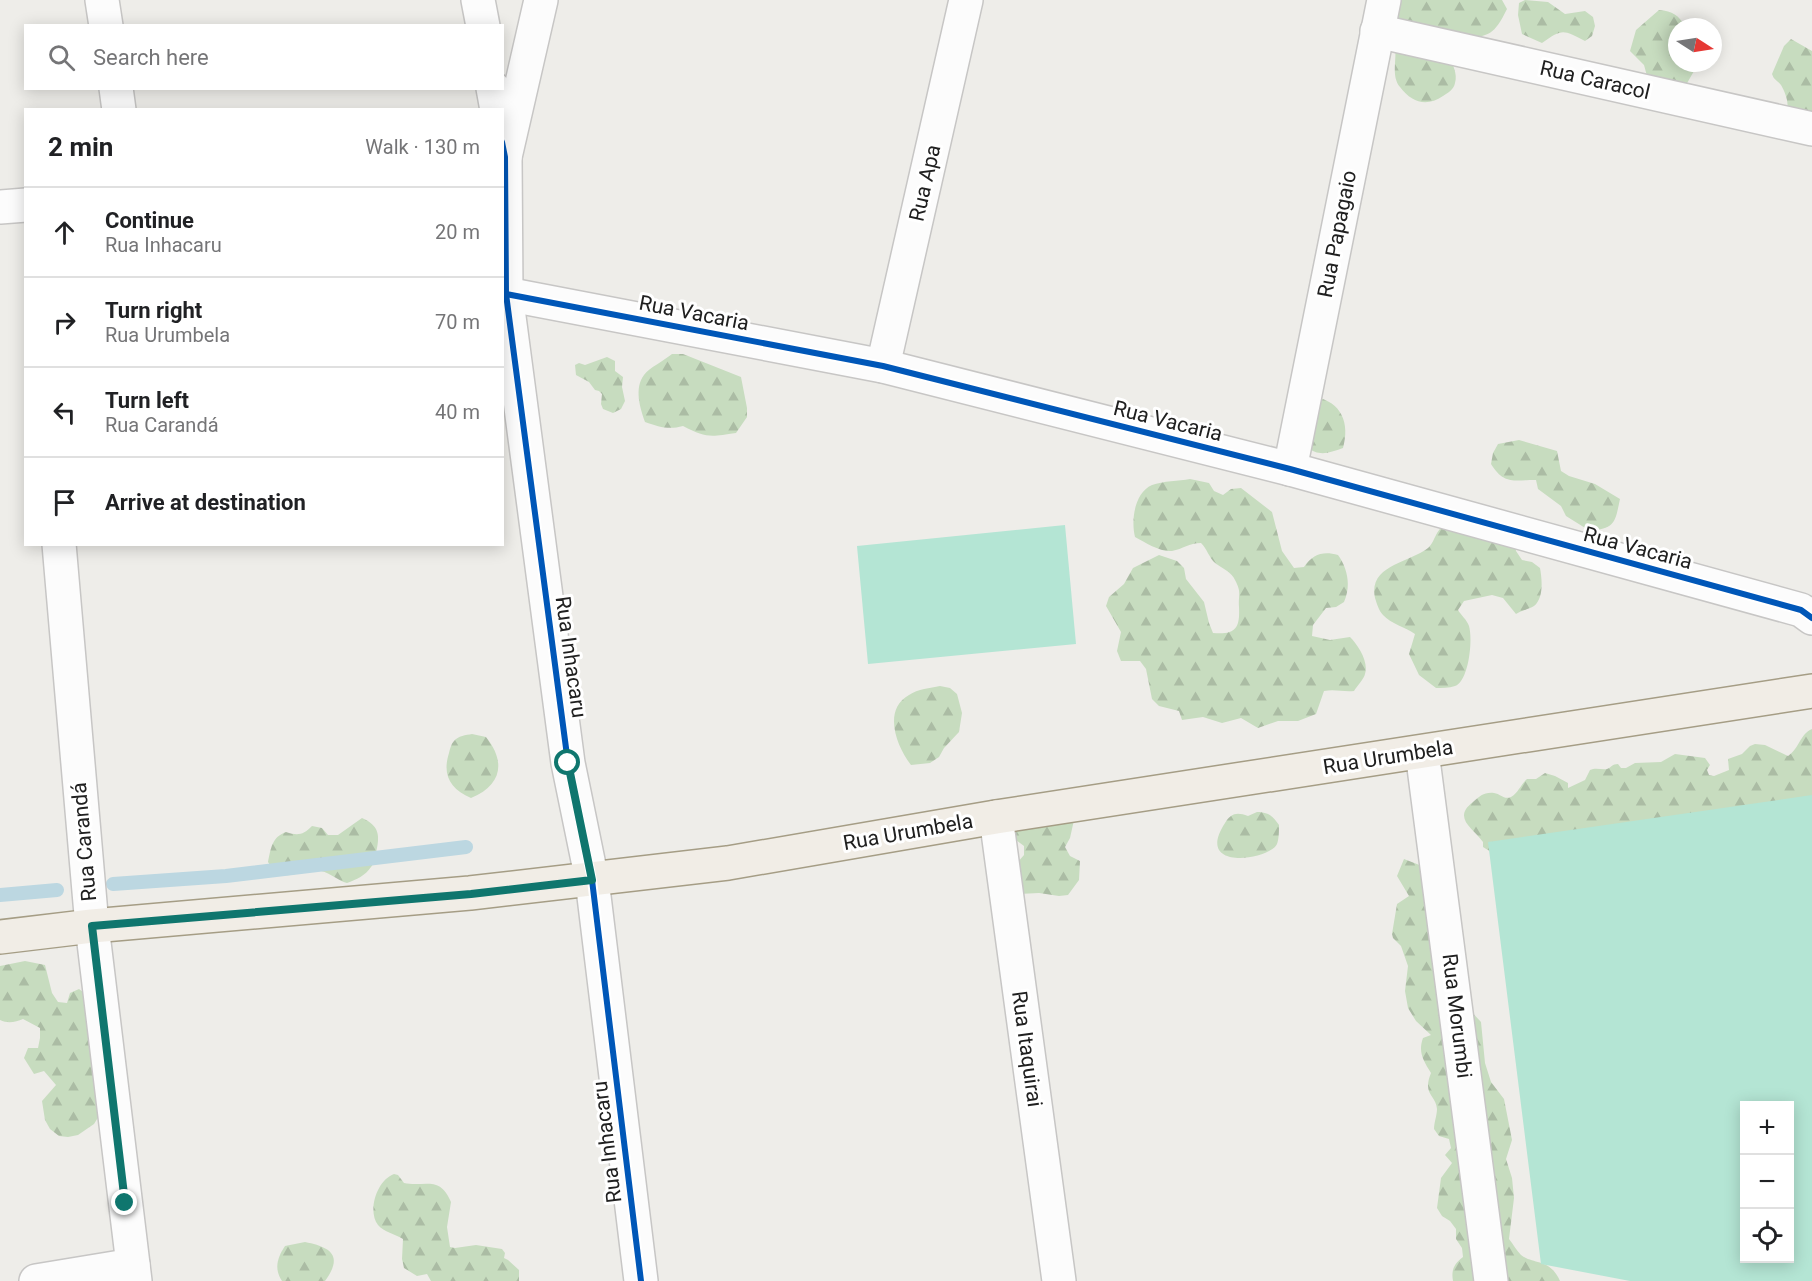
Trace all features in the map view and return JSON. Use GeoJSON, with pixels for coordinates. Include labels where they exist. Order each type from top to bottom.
{"type":"FeatureCollection","features":[{"type":"Feature","properties":{"kind":"main road","name":"Rua Urumbela"},"geometry":{"type":"LineString","coordinates":[[0,937],[92,926],[471,894],[728,863],[996,817],[1812,691]]}},
{"type":"Feature","properties":{"kind":"street"},"geometry":{"type":"LineString","coordinates":[[102,0],[106,24]]}},
{"type":"Feature","properties":{"kind":"street"},"geometry":{"type":"LineString","coordinates":[[478,0],[483,24]]}},
{"type":"Feature","properties":{"kind":"street","name":"Rua Inhacaru"},"geometry":{"type":"LineString","coordinates":[[504,148],[541,0]]}},
{"type":"Feature","properties":{"kind":"street","name":"Rua Apa"},"geometry":{"type":"LineString","coordinates":[[883,366],[966,0]]}},
{"type":"Feature","properties":{"kind":"street","name":"Rua Caracol"},"geometry":{"type":"LineString","coordinates":[[1381,15],[1812,129]]}},
{"type":"Feature","properties":{"kind":"street","name":"Rua Papagaio"},"geometry":{"type":"LineString","coordinates":[[1290,469],[1381,15]]}},
{"type":"Feature","properties":{"kind":"street"},"geometry":{"type":"LineString","coordinates":[[116,90],[119,108]]}},
{"type":"Feature","properties":{"kind":"street"},"geometry":{"type":"LineString","coordinates":[[493,90],[497,108]]}},
{"type":"Feature","properties":{"kind":"street","name":"Rua Inhacaru"},"geometry":{"type":"LineString","coordinates":[[504,199],[506,294],[568,763],[592,880],[640,1281]]}},
{"type":"Feature","properties":{"kind":"street"},"geometry":{"type":"LineString","coordinates":[[0,207],[24,205]]}},
{"type":"Feature","properties":{"kind":"street","name":"Rua Vacaria"},"geometry":{"type":"LineString","coordinates":[[506,294],[883,366],[1290,469],[1801,610],[1812,618]]}},
{"type":"Feature","properties":{"kind":"street","name":"Rua Carandá"},"geometry":{"type":"LineString","coordinates":[[59,546],[92,926],[134,1273]]}},
{"type":"Feature","properties":{"kind":"street","name":"Rua Morumbi"},"geometry":{"type":"LineString","coordinates":[[1422,752],[1491,1281]]}},
{"type":"Feature","properties":{"kind":"street","name":"Rua Itaquirai"},"geometry":{"type":"LineString","coordinates":[[996,817],[1059,1281]]}},
{"type":"Feature","properties":{"kind":"street"},"geometry":{"type":"LineString","coordinates":[[36,1281],[134,1273]]}},
{"type":"Feature","properties":{"kind":"green space"},"geometry":{"type":"Polygon","coordinates":[[[1376,0],[1502,0],[1507,9],[1490,33],[1462,39],[1450,56],[1456,76],[1455,83],[1449,92],[1437,99],[1420,102],[1410,97],[1397,83],[1394,41],[1376,0]]]}},
{"type":"Feature","properties":{"kind":"green space"},"geometry":{"type":"Polygon","coordinates":[[[1525,0],[1548,2],[1565,14],[1585,11],[1593,17],[1595,26],[1592,36],[1585,41],[1563,32],[1542,43],[1522,34],[1518,15],[1519,3],[1525,0]]]}},
{"type":"Feature","properties":{"kind":"green space"},"geometry":{"type":"Polygon","coordinates":[[[1659,10],[1668,11],[1679,18],[1668,18],[1668,72],[1693,72],[1678,99],[1647,76],[1644,65],[1630,51],[1636,30],[1659,10]]]}},
{"type":"Feature","properties":{"kind":"green space"},"geometry":{"type":"Polygon","coordinates":[[[1791,39],[1812,51],[1812,136],[1787,109],[1784,91],[1772,74],[1784,46],[1791,39]]]}},
{"type":"Feature","properties":{"kind":"green space"},"geometry":{"type":"Polygon","coordinates":[[[672,354],[683,354],[741,377],[747,417],[736,433],[708,436],[683,426],[673,428],[645,422],[639,398],[641,380],[644,375],[672,354]]]}},
{"type":"Feature","properties":{"kind":"green space"},"geometry":{"type":"Polygon","coordinates":[[[607,357],[615,361],[615,371],[623,377],[622,387],[625,401],[621,409],[613,413],[603,409],[602,394],[595,390],[589,382],[576,375],[575,365],[579,363],[585,365],[607,357]]]}},
{"type":"Feature","properties":{"kind":"green space"},"geometry":{"type":"Polygon","coordinates":[[[1314,397],[1331,403],[1342,415],[1345,430],[1343,448],[1329,453],[1320,453],[1307,447],[1314,397]]]}},
{"type":"Feature","properties":{"kind":"green space"},"geometry":{"type":"Polygon","coordinates":[[[1519,440],[1557,451],[1561,471],[1569,476],[1595,484],[1620,499],[1617,513],[1610,526],[1590,531],[1566,516],[1561,506],[1538,489],[1536,480],[1510,480],[1500,475],[1491,464],[1493,453],[1498,444],[1519,440]]]}},
{"type":"Feature","properties":{"kind":"green space"},"geometry":{"type":"Polygon","coordinates":[[[1190,479],[1209,483],[1214,491],[1223,495],[1231,489],[1241,488],[1272,512],[1282,551],[1294,568],[1304,567],[1311,559],[1319,555],[1328,553],[1338,555],[1347,578],[1346,596],[1344,602],[1336,607],[1326,608],[1313,625],[1312,636],[1330,640],[1350,637],[1356,644],[1364,659],[1366,669],[1354,691],[1324,691],[1316,714],[1298,721],[1278,721],[1258,728],[1241,718],[1222,723],[1203,717],[1182,720],[1179,711],[1159,706],[1152,699],[1146,669],[1140,661],[1121,661],[1117,651],[1121,632],[1106,606],[1109,597],[1124,584],[1133,568],[1159,555],[1177,561],[1184,568],[1186,579],[1204,602],[1213,633],[1232,631],[1239,620],[1239,594],[1234,577],[1214,562],[1201,543],[1167,551],[1153,547],[1135,537],[1133,523],[1135,508],[1141,494],[1152,485],[1190,479]]]}},
{"type":"Feature","properties":{"kind":"green space"},"geometry":{"type":"Polygon","coordinates":[[[1447,523],[1515,539],[1516,551],[1522,560],[1532,562],[1540,568],[1542,588],[1534,606],[1516,614],[1503,598],[1492,595],[1464,601],[1458,610],[1468,624],[1470,632],[1467,668],[1460,683],[1448,688],[1436,688],[1419,675],[1409,654],[1415,634],[1386,618],[1378,607],[1374,587],[1378,578],[1392,566],[1428,548],[1440,529],[1447,523]]]}},
{"type":"Feature","properties":{"kind":"green space"},"geometry":{"type":"Polygon","coordinates":[[[1065,525],[1076,644],[868,664],[857,546],[1065,525]]]}},
{"type":"Feature","properties":{"kind":"green space"},"geometry":{"type":"Polygon","coordinates":[[[940,686],[950,688],[957,694],[962,713],[959,732],[939,757],[930,763],[911,765],[897,739],[894,719],[896,710],[901,702],[913,693],[940,686]]]}},
{"type":"Feature","properties":{"kind":"green space"},"geometry":{"type":"Polygon","coordinates":[[[1812,729],[1812,820],[1491,852],[1483,847],[1483,842],[1464,818],[1467,808],[1482,795],[1494,793],[1509,798],[1527,779],[1536,779],[1545,773],[1568,783],[1568,788],[1585,780],[1592,769],[1607,769],[1616,764],[1621,768],[1626,768],[1635,763],[1661,762],[1675,754],[1705,758],[1710,765],[1707,770],[1709,775],[1714,776],[1729,770],[1728,759],[1742,754],[1755,744],[1765,745],[1788,756],[1795,750],[1805,734],[1812,729]]]}},
{"type":"Feature","properties":{"kind":"green space"},"geometry":{"type":"Polygon","coordinates":[[[472,734],[486,737],[496,755],[498,772],[495,780],[489,786],[471,798],[453,786],[447,775],[447,761],[453,742],[460,737],[472,734]]]}},
{"type":"Feature","properties":{"kind":"green space"},"geometry":{"type":"Polygon","coordinates":[[[1812,795],[1812,1281],[1630,1281],[1541,1264],[1488,842],[1812,795]]]}},
{"type":"Feature","properties":{"kind":"green space"},"geometry":{"type":"Polygon","coordinates":[[[1257,812],[1270,815],[1279,825],[1277,844],[1271,850],[1249,857],[1236,858],[1226,855],[1219,849],[1218,839],[1230,817],[1235,814],[1248,816],[1257,812]]]}},
{"type":"Feature","properties":{"kind":"green space"},"geometry":{"type":"Polygon","coordinates":[[[362,818],[375,828],[378,841],[372,866],[364,875],[354,880],[347,883],[321,871],[292,875],[280,874],[268,862],[273,844],[281,834],[286,832],[300,834],[312,826],[322,828],[328,835],[338,835],[362,818]]]}},
{"type":"Feature","properties":{"kind":"green space"},"geometry":{"type":"Polygon","coordinates":[[[1074,820],[1070,838],[1065,847],[1070,856],[1080,861],[1079,880],[1068,895],[1019,894],[1017,863],[1024,855],[1024,846],[1016,840],[1012,830],[1074,820]]]}},
{"type":"Feature","properties":{"kind":"green space"},"geometry":{"type":"Polygon","coordinates":[[[1404,859],[1422,866],[1467,1007],[1481,1022],[1485,1063],[1491,1082],[1504,1099],[1512,1140],[1506,1159],[1512,1178],[1514,1198],[1509,1239],[1521,1255],[1547,1265],[1560,1281],[1453,1281],[1454,1268],[1463,1257],[1462,1248],[1456,1239],[1456,1229],[1437,1208],[1441,1178],[1452,1163],[1445,1155],[1451,1148],[1449,1139],[1439,1136],[1434,1129],[1437,1109],[1428,1086],[1431,1073],[1421,1052],[1423,1038],[1431,1035],[1416,1021],[1408,1008],[1405,991],[1408,966],[1401,946],[1392,934],[1397,904],[1409,896],[1397,876],[1404,859]]]}},
{"type":"Feature","properties":{"kind":"green space"},"geometry":{"type":"Polygon","coordinates":[[[25,961],[45,965],[52,993],[58,1002],[67,1003],[70,993],[79,989],[95,1001],[110,1098],[94,1124],[78,1135],[59,1136],[50,1129],[45,1120],[42,1101],[56,1085],[44,1071],[34,1074],[24,1058],[28,1048],[38,1048],[40,1028],[23,1019],[12,1022],[0,1020],[0,966],[25,961]]]}},
{"type":"Feature","properties":{"kind":"green space"},"geometry":{"type":"Polygon","coordinates":[[[398,1175],[404,1183],[431,1184],[442,1188],[451,1202],[447,1227],[450,1247],[476,1245],[502,1249],[505,1253],[504,1258],[519,1270],[519,1281],[431,1281],[427,1274],[417,1276],[404,1268],[403,1239],[380,1227],[373,1212],[379,1189],[388,1177],[398,1175]]]}},
{"type":"Feature","properties":{"kind":"green space"},"geometry":{"type":"Polygon","coordinates":[[[305,1242],[321,1247],[332,1254],[334,1259],[331,1272],[325,1281],[282,1281],[277,1268],[282,1250],[285,1246],[305,1242]]]}},
{"type":"Feature","properties":{"kind":"waterway"},"geometry":{"type":"LineString","coordinates":[[113,884],[226,876],[466,847]]}},
{"type":"Feature","properties":{"kind":"waterway"},"geometry":{"type":"LineString","coordinates":[[0,895],[57,890]]}},
{"type":"Feature","properties":{"kind":"cycle path"},"geometry":{"type":"LineString","coordinates":[[504,152],[506,294],[568,763],[592,880],[641,1281]]}},
{"type":"Feature","properties":{"kind":"cycle path"},"geometry":{"type":"LineString","coordinates":[[506,294],[883,366],[1290,469],[1801,610],[1812,618]]}},
{"type":"Feature","properties":{"kind":"route"},"geometry":{"type":"LineString","coordinates":[[125,1203],[92,926],[471,894],[592,880],[568,763]]}}]}
